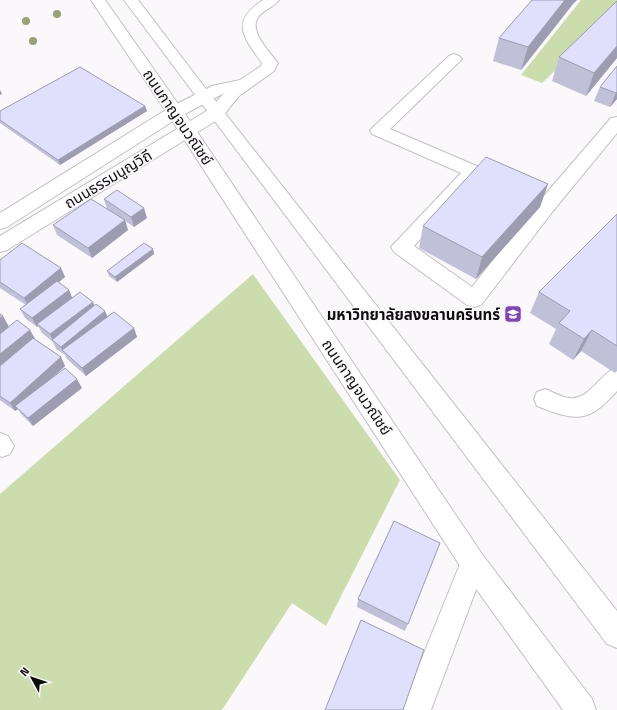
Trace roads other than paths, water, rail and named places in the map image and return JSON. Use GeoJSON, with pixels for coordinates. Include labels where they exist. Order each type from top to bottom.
{"type":"FeatureCollection","features":[{"type":"Feature","properties":{"kind":"main road","name":"ถนนกาญจนวณิชย์"},"geometry":{"type":"LineString","coordinates":[[98,0],[175,112],[473,562],[581,710]]}},
{"type":"Feature","properties":{"kind":"main road","name":"ถนนกาญจนวณิชย์"},"geometry":{"type":"LineString","coordinates":[[131,0],[216,113],[617,634]]}},
{"type":"Feature","properties":{"kind":"main road"},"geometry":{"type":"LineString","coordinates":[[216,113],[225,100],[242,85],[263,72],[270,65],[249,31],[251,17],[254,13],[272,0]]}},
{"type":"Feature","properties":{"kind":"main road"},"geometry":{"type":"LineString","coordinates":[[454,58],[378,130],[473,171],[546,206]]}},
{"type":"Feature","properties":{"kind":"main road","name":"ถนนธรรมนูญวิถี"},"geometry":{"type":"LineString","coordinates":[[0,222],[203,96],[218,89],[242,85]]}},
{"type":"Feature","properties":{"kind":"main road","name":"ถนนธรรมนูญวิถี"},"geometry":{"type":"LineString","coordinates":[[0,245],[216,113]]}},
{"type":"Feature","properties":{"kind":"main road"},"geometry":{"type":"LineString","coordinates":[[473,171],[401,247],[474,299],[546,206],[617,122]]}},
{"type":"Feature","properties":{"kind":"main road"},"geometry":{"type":"LineString","coordinates":[[545,398],[571,408],[580,406],[591,402],[617,376]]}},
{"type":"Feature","properties":{"kind":"main road"},"geometry":{"type":"LineString","coordinates":[[416,710],[473,562]]}},
{"type":"Feature","properties":{"kind":"place","name":"มหาวิทยาลัยสงขลานครินทร์"},"geometry":{"type":"Point","coordinates":[513,314]}}]}
